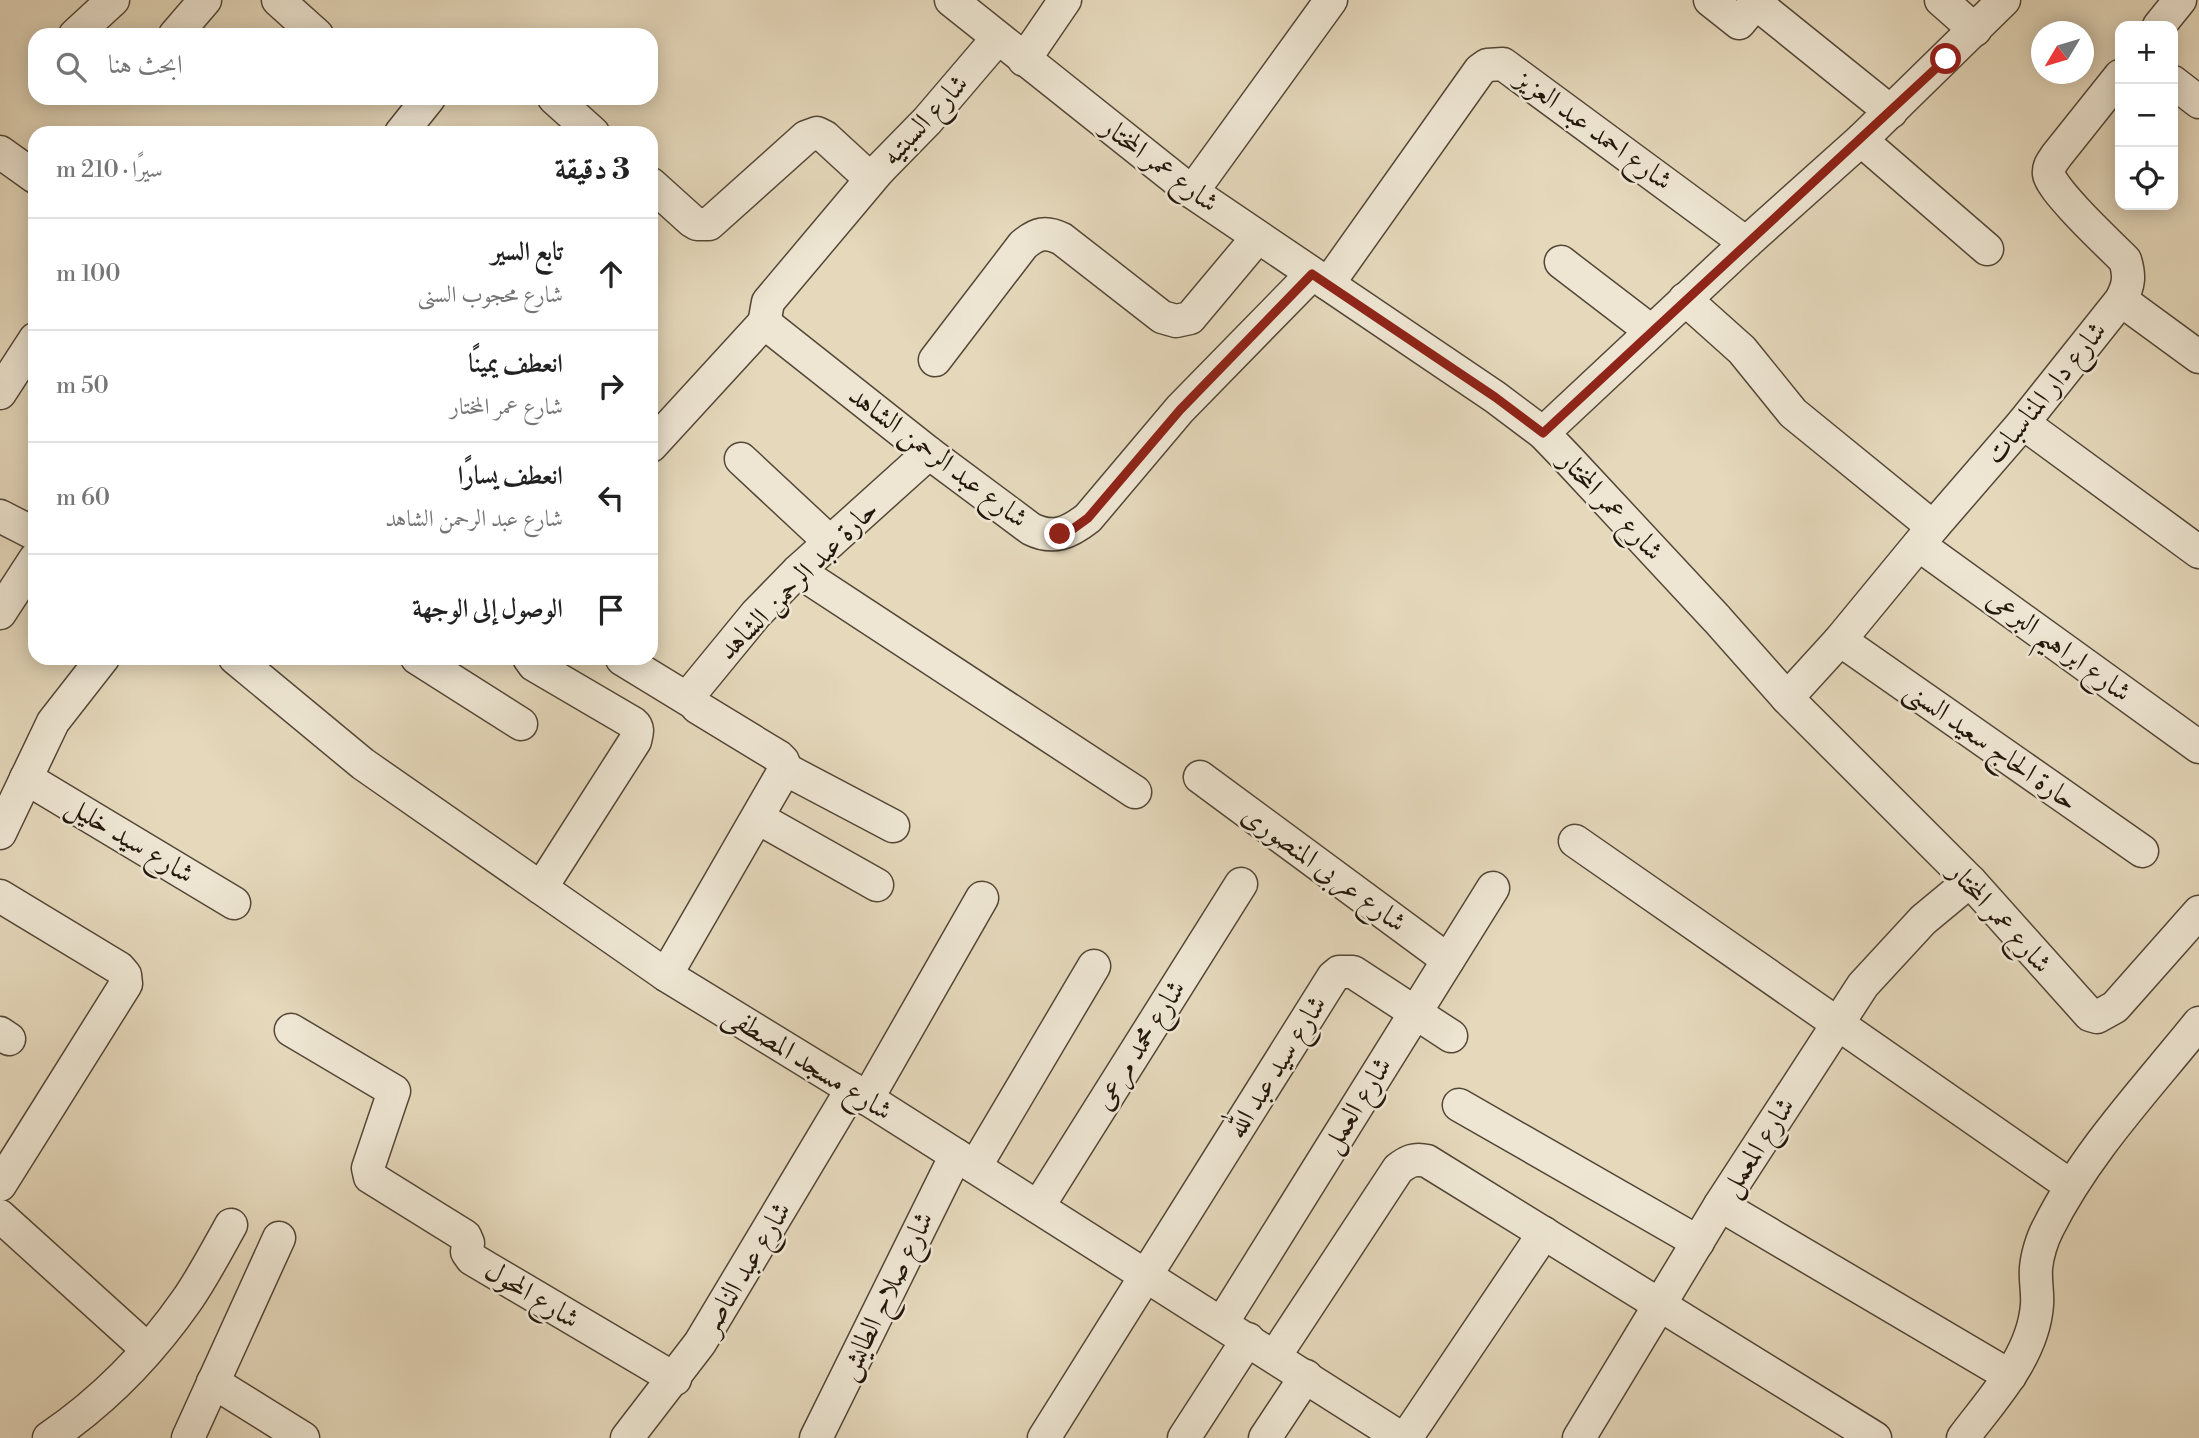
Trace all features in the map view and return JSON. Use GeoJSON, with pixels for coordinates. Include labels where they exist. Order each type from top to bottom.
{"type":"FeatureCollection","features":[{"type":"Feature","properties":{"kind":"street"},"geometry":{"type":"LineString","coordinates":[[83,28],[113,0]]}},
{"type":"Feature","properties":{"kind":"street"},"geometry":{"type":"LineString","coordinates":[[181,28],[205,0]]}},
{"type":"Feature","properties":{"kind":"street"},"geometry":{"type":"LineString","coordinates":[[278,0],[309,28]]}},
{"type":"Feature","properties":{"kind":"street","name":"شارع عمر المختار"},"geometry":{"type":"LineString","coordinates":[[951,0],[1192,192],[1495,397],[1543,433],[1787,698],[1970,881],[2090,1015],[2098,1017],[2115,1007],[2199,912]]}},
{"type":"Feature","properties":{"kind":"street"},"geometry":{"type":"LineString","coordinates":[[1024,60],[1065,0]]}},
{"type":"Feature","properties":{"kind":"street"},"geometry":{"type":"LineString","coordinates":[[1192,192],[1331,0]]}},
{"type":"Feature","properties":{"kind":"street"},"geometry":{"type":"LineString","coordinates":[[1710,0],[1738,23],[1757,4],[1891,112]]}},
{"type":"Feature","properties":{"kind":"street"},"geometry":{"type":"LineString","coordinates":[[1941,0],[1975,30]]}},
{"type":"Feature","properties":{"kind":"street"},"geometry":{"type":"LineString","coordinates":[[1543,433],[1685,299],[1891,112],[2004,0]]}},
{"type":"Feature","properties":{"kind":"street"},"geometry":{"type":"LineString","coordinates":[[2163,21],[2180,0]]}},
{"type":"Feature","properties":{"kind":"street","name":"شارع السبتيه"},"geometry":{"type":"LineString","coordinates":[[658,190],[692,221],[703,224],[715,221],[806,136],[817,133],[825,137],[863,172],[870,174],[879,170],[927,121],[997,39]]}},
{"type":"Feature","properties":{"kind":"street","name":"شارع احمد عبد العزيز"},"geometry":{"type":"LineString","coordinates":[[1320,279],[1480,69],[1495,64],[1503,64],[1746,243]]}},
{"type":"Feature","properties":{"kind":"street","name":"شارع دار المناسبات"},"geometry":{"type":"LineString","coordinates":[[1787,698],[1840,640],[2023,423],[2121,300],[2128,287],[2129,273],[2125,260],[2058,191],[2049,177],[2050,166],[2115,82]]}},
{"type":"Feature","properties":{"kind":"street"},"geometry":{"type":"LineString","coordinates":[[2176,84],[2199,102]]}},
{"type":"Feature","properties":{"kind":"street"},"geometry":{"type":"LineString","coordinates":[[407,126],[423,105]]}},
{"type":"Feature","properties":{"kind":"street"},"geometry":{"type":"LineString","coordinates":[[562,105],[585,126]]}},
{"type":"Feature","properties":{"kind":"street"},"geometry":{"type":"LineString","coordinates":[[1861,139],[1987,249]]}},
{"type":"Feature","properties":{"kind":"street"},"geometry":{"type":"LineString","coordinates":[[0,152],[28,172]]}},
{"type":"Feature","properties":{"kind":"street"},"geometry":{"type":"LineString","coordinates":[[658,429],[764,324],[768,302],[879,170]]}},
{"type":"Feature","properties":{"kind":"street"},"geometry":{"type":"LineString","coordinates":[[935,360],[1023,245],[1034,235],[1049,233],[1062,239],[1162,317],[1176,321],[1190,318],[1257,238]]}},
{"type":"Feature","properties":{"kind":"street"},"geometry":{"type":"LineString","coordinates":[[1561,262],[1651,331]]}},
{"type":"Feature","properties":{"kind":"street","name":"شارع عبد الرحمن الشاهد"},"geometry":{"type":"LineString","coordinates":[[764,324],[768,324],[929,453],[1031,529],[1045,536],[1070,531],[1088,518],[1180,410],[1320,279]]}},
{"type":"Feature","properties":{"kind":"street","name":"شارع ابراهيم البرعى"},"geometry":{"type":"LineString","coordinates":[[1685,299],[1742,350],[1793,413],[1926,536],[2199,747]]}},
{"type":"Feature","properties":{"kind":"street"},"geometry":{"type":"LineString","coordinates":[[2121,300],[2199,357]]}},
{"type":"Feature","properties":{"kind":"street"},"geometry":{"type":"LineString","coordinates":[[0,393],[28,350]]}},
{"type":"Feature","properties":{"kind":"street"},"geometry":{"type":"LineString","coordinates":[[2023,423],[2199,552]]}},
{"type":"Feature","properties":{"kind":"street","name":"حارة عبد الرحمن الشاهد"},"geometry":{"type":"LineString","coordinates":[[694,703],[692,692],[696,685],[756,614],[798,571],[929,453]]}},
{"type":"Feature","properties":{"kind":"street"},"geometry":{"type":"LineString","coordinates":[[741,459],[830,542]]}},
{"type":"Feature","properties":{"kind":"street"},"geometry":{"type":"LineString","coordinates":[[0,516],[28,530]]}},
{"type":"Feature","properties":{"kind":"street"},"geometry":{"type":"LineString","coordinates":[[0,613],[28,570]]}},
{"type":"Feature","properties":{"kind":"street"},"geometry":{"type":"LineString","coordinates":[[798,571],[1135,792]]}},
{"type":"Feature","properties":{"kind":"street","name":"حارة الحاج سعيد السنى"},"geometry":{"type":"LineString","coordinates":[[1840,640],[2142,851]]}},
{"type":"Feature","properties":{"kind":"street"},"geometry":{"type":"LineString","coordinates":[[0,833],[53,722],[98,665]]}},
{"type":"Feature","properties":{"kind":"street","name":"شارع مسجد المصطفى"},"geometry":{"type":"LineString","coordinates":[[245,665],[363,764],[666,975],[1404,1438]]}},
{"type":"Feature","properties":{"kind":"street"},"geometry":{"type":"LineString","coordinates":[[428,665],[521,724]]}},
{"type":"Feature","properties":{"kind":"street"},"geometry":{"type":"LineString","coordinates":[[534,665],[637,726],[635,741],[541,888]]}},
{"type":"Feature","properties":{"kind":"street"},"geometry":{"type":"LineString","coordinates":[[632,665],[779,757],[785,769],[666,975]]}},
{"type":"Feature","properties":{"kind":"street"},"geometry":{"type":"LineString","coordinates":[[785,769],[893,825]]}},
{"type":"Feature","properties":{"kind":"street","name":"شارع عربى المنصورى"},"geometry":{"type":"LineString","coordinates":[[1200,777],[1448,960]]}},
{"type":"Feature","properties":{"kind":"street","name":"شارع سيد خليل"},"geometry":{"type":"LineString","coordinates":[[26,778],[233,903]]}},
{"type":"Feature","properties":{"kind":"street"},"geometry":{"type":"LineString","coordinates":[[758,818],[877,885]]}},
{"type":"Feature","properties":{"kind":"street"},"geometry":{"type":"LineString","coordinates":[[1575,841],[2071,1186]]}},
{"type":"Feature","properties":{"kind":"street","name":"شارع المعمل"},"geometry":{"type":"LineString","coordinates":[[1579,1438],[1720,1205],[1863,985],[1923,920],[1970,881]]}},
{"type":"Feature","properties":{"kind":"street","name":"شارع محمد مرعى"},"geometry":{"type":"LineString","coordinates":[[1038,1207],[1241,884]]}},
{"type":"Feature","properties":{"kind":"street","name":"شارع العمل"},"geometry":{"type":"LineString","coordinates":[[1184,1438],[1235,1331],[1415,1013],[1493,888]]}},
{"type":"Feature","properties":{"kind":"street"},"geometry":{"type":"LineString","coordinates":[[0,896],[122,971],[126,984],[0,1185]]}},
{"type":"Feature","properties":{"kind":"street","name":"شارع عبد الناصر"},"geometry":{"type":"LineString","coordinates":[[627,1438],[675,1379],[707,1333],[982,898]]}},
{"type":"Feature","properties":{"kind":"street","name":"شارع صلاح الطايش"},"geometry":{"type":"LineString","coordinates":[[816,1438],[966,1161],[1094,966]]}},
{"type":"Feature","properties":{"kind":"street","name":"شارع سيد عبد الله"},"geometry":{"type":"LineString","coordinates":[[1147,1275],[1333,977],[1339,972],[1353,972],[1451,1036]]}},
{"type":"Feature","properties":{"kind":"street"},"geometry":{"type":"LineString","coordinates":[[1963,1438],[2010,1376],[2029,1340],[2037,1306],[2036,1266],[2046,1230],[2071,1186],[2199,1023]]}},
{"type":"Feature","properties":{"kind":"street","name":"شارع المحول"},"geometry":{"type":"LineString","coordinates":[[291,1030],[394,1091],[368,1168],[370,1177],[465,1236],[468,1243],[467,1252],[471,1259],[675,1379]]}},
{"type":"Feature","properties":{"kind":"street"},"geometry":{"type":"LineString","coordinates":[[1459,1105],[1698,1242]]}},
{"type":"Feature","properties":{"kind":"street"},"geometry":{"type":"LineString","coordinates":[[1275,1356],[1398,1169],[1412,1160],[1427,1161],[1875,1438]]}},
{"type":"Feature","properties":{"kind":"street"},"geometry":{"type":"LineString","coordinates":[[1720,1205],[2010,1376]]}},
{"type":"Feature","properties":{"kind":"street"},"geometry":{"type":"LineString","coordinates":[[0,1216],[147,1349]]}},
{"type":"Feature","properties":{"kind":"street"},"geometry":{"type":"LineString","coordinates":[[49,1438],[69,1424],[133,1366],[187,1300],[231,1225]]}},
{"type":"Feature","properties":{"kind":"street"},"geometry":{"type":"LineString","coordinates":[[1404,1438],[1544,1233]]}},
{"type":"Feature","properties":{"kind":"street"},"geometry":{"type":"LineString","coordinates":[[188,1438],[279,1238]]}},
{"type":"Feature","properties":{"kind":"street"},"geometry":{"type":"LineString","coordinates":[[1044,1438],[1147,1275]]}},
{"type":"Feature","properties":{"kind":"street"},"geometry":{"type":"LineString","coordinates":[[1265,1438],[1306,1376]]}},
{"type":"Feature","properties":{"kind":"street"},"geometry":{"type":"LineString","coordinates":[[213,1382],[303,1438]]}},
{"type":"Feature","properties":{"kind":"route"},"geometry":{"type":"LineString","coordinates":[[1060,534],[1070,531],[1088,518],[1180,410],[1312,274],[1495,397],[1543,433],[1946,59]]}}]}
